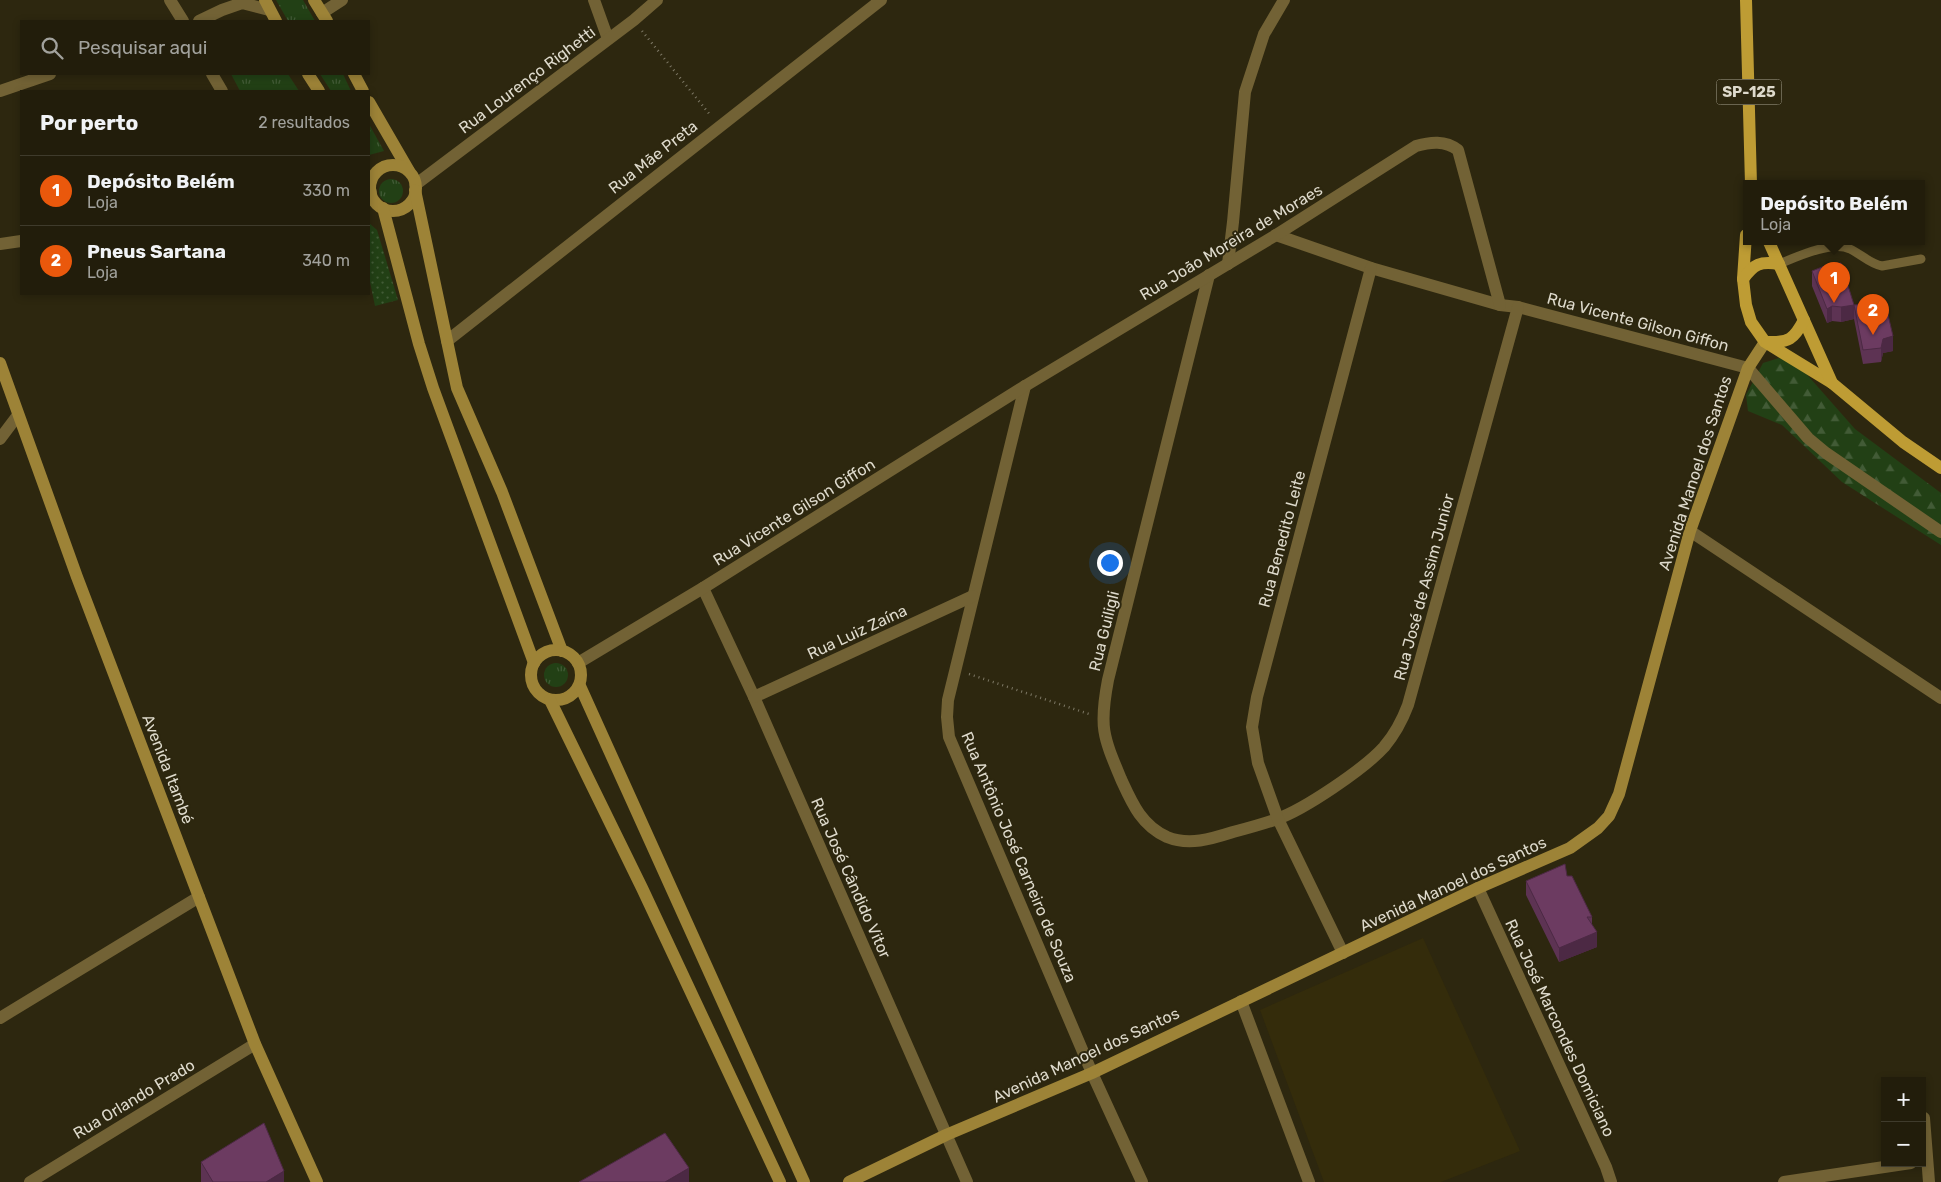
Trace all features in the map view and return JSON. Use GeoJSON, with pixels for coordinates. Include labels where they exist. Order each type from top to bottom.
{"type":"FeatureCollection","features":[{"type":"Feature","properties":{"kind":"main road"},"geometry":{"type":"LineString","coordinates":[[314,0],[324,17]]}},
{"type":"Feature","properties":{"kind":"main road","name":"SP-125"},"geometry":{"type":"LineString","coordinates":[[1746,0],[1751,180]]}},
{"type":"Feature","properties":{"kind":"main road"},"geometry":{"type":"LineString","coordinates":[[309,75],[318,90]]}},
{"type":"Feature","properties":{"kind":"main road"},"geometry":{"type":"LineString","coordinates":[[355,75],[362,90]]}},
{"type":"Feature","properties":{"kind":"main road"},"geometry":{"type":"LineString","coordinates":[[370,104],[410,173],[416,187],[457,388],[502,492],[562,651]]}},
{"type":"Feature","properties":{"kind":"main road"},"geometry":{"type":"LineString","coordinates":[[410,173],[399,166],[393,165],[381,168],[370,175],[370,192],[383,208],[432,388],[534,663]]}},
{"type":"Feature","properties":{"kind":"main road"},"geometry":{"type":"LineString","coordinates":[[383,208],[397,210],[404,207],[414,197],[416,187]]}},
{"type":"Feature","properties":{"kind":"main road"},"geometry":{"type":"LineString","coordinates":[[1745,245],[1743,279],[1746,305],[1751,322],[1765,342],[1832,383],[1902,442],[1941,468]]}},
{"type":"Feature","properties":{"kind":"main road"},"geometry":{"type":"LineString","coordinates":[[1770,245],[1832,383]]}},
{"type":"Feature","properties":{"kind":"main road"},"geometry":{"type":"LineString","coordinates":[[1743,279],[1751,268],[1757,264],[1768,262],[1779,264]]}},
{"type":"Feature","properties":{"kind":"main road"},"geometry":{"type":"LineString","coordinates":[[1765,342],[1783,343],[1792,338],[1804,320]]}},
{"type":"Feature","properties":{"kind":"main road","name":"Avenida Manoel dos Santos"},"geometry":{"type":"LineString","coordinates":[[849,1182],[946,1135],[1092,1073],[1478,888],[1570,848],[1598,828],[1609,816],[1619,794],[1690,531],[1748,368],[1765,342]]}},
{"type":"Feature","properties":{"kind":"main road","name":"Avenida Itambé"},"geometry":{"type":"LineString","coordinates":[[0,363],[77,577],[255,1044],[317,1182]]}},
{"type":"Feature","properties":{"kind":"main road"},"geometry":{"type":"LineString","coordinates":[[580,686],[572,695],[565,699],[550,700],[540,695],[534,689],[531,681],[534,663],[539,656],[546,652],[562,651],[570,654],[578,663],[581,674],[580,686],[804,1182]]}},
{"type":"Feature","properties":{"kind":"main road"},"geometry":{"type":"LineString","coordinates":[[550,700],[642,888],[780,1182]]}},
{"type":"Feature","properties":{"kind":"street"},"geometry":{"type":"LineString","coordinates":[[170,0],[181,20]]}},
{"type":"Feature","properties":{"kind":"street"},"geometry":{"type":"LineString","coordinates":[[324,17],[342,0]]}},
{"type":"Feature","properties":{"kind":"street"},"geometry":{"type":"LineString","coordinates":[[594,0],[608,38]]}},
{"type":"Feature","properties":{"kind":"street","name":"Rua Lourenço Righetti"},"geometry":{"type":"LineString","coordinates":[[416,187],[608,38],[634,20],[657,0]]}},
{"type":"Feature","properties":{"kind":"street","name":"Rua Mãe Preta"},"geometry":{"type":"LineString","coordinates":[[447,341],[881,0]]}},
{"type":"Feature","properties":{"kind":"street"},"geometry":{"type":"LineString","coordinates":[[1228,264],[1234,222],[1245,92],[1264,34],[1284,0]]}},
{"type":"Feature","properties":{"kind":"street"},"geometry":{"type":"LineString","coordinates":[[201,20],[242,3],[270,10]]}},
{"type":"Feature","properties":{"kind":"street"},"geometry":{"type":"LineString","coordinates":[[0,91],[47,75]]}},
{"type":"Feature","properties":{"kind":"street"},"geometry":{"type":"LineString","coordinates":[[213,75],[221,90]]}},
{"type":"Feature","properties":{"kind":"street","name":"Rua João Moreira de Moraes"},"geometry":{"type":"LineString","coordinates":[[1025,386],[1276,235],[1416,146],[1428,143],[1441,143],[1458,150],[1500,305]]}},
{"type":"Feature","properties":{"kind":"street","name":"Rua Vicente Gilson Giffon"},"geometry":{"type":"LineString","coordinates":[[1276,235],[1371,268],[1500,305],[1518,307],[1748,368]]}},
{"type":"Feature","properties":{"kind":"street"},"geometry":{"type":"LineString","coordinates":[[0,244],[20,241]]}},
{"type":"Feature","properties":{"kind":"street","name":"Rua Benedito Leite"},"geometry":{"type":"LineString","coordinates":[[1343,952],[1278,819],[1258,763],[1252,727],[1257,697],[1371,268]]}},
{"type":"Feature","properties":{"kind":"street","name":"Rua Guiligli"},"geometry":{"type":"LineString","coordinates":[[1209,274],[1108,680],[1102,719],[1107,744],[1133,806],[1146,824],[1167,837],[1187,842],[1207,840],[1278,819]]}},
{"type":"Feature","properties":{"kind":"street","name":"Rua José de Assim Junior"},"geometry":{"type":"LineString","coordinates":[[1278,819],[1308,803],[1360,767],[1383,748],[1401,726],[1518,307]]}},
{"type":"Feature","properties":{"kind":"street"},"geometry":{"type":"LineString","coordinates":[[1748,368],[1808,438],[1941,532]]}},
{"type":"Feature","properties":{"kind":"street","name":"Rua Vicente Gilson Giffon"},"geometry":{"type":"LineString","coordinates":[[578,663],[703,588],[1025,386]]}},
{"type":"Feature","properties":{"kind":"street","name":"Rua Antônio José Carneiro de Souza"},"geometry":{"type":"LineString","coordinates":[[1025,386],[955,670],[948,700],[947,717],[950,737],[1092,1073],[1142,1182]]}},
{"type":"Feature","properties":{"kind":"street"},"geometry":{"type":"LineString","coordinates":[[0,439],[18,414]]}},
{"type":"Feature","properties":{"kind":"street"},"geometry":{"type":"LineString","coordinates":[[1690,531],[1941,698]]}},
{"type":"Feature","properties":{"kind":"street","name":"Rua José Cândido Vitor"},"geometry":{"type":"LineString","coordinates":[[703,588],[754,697],[967,1182]]}},
{"type":"Feature","properties":{"kind":"street","name":"Rua Luiz Zaína"},"geometry":{"type":"LineString","coordinates":[[754,697],[973,596]]}},
{"type":"Feature","properties":{"kind":"street","name":"Rua José Marcondes Domiciano"},"geometry":{"type":"LineString","coordinates":[[1478,888],[1606,1167],[1611,1182]]}},
{"type":"Feature","properties":{"kind":"street"},"geometry":{"type":"LineString","coordinates":[[0,1018],[199,897]]}},
{"type":"Feature","properties":{"kind":"street"},"geometry":{"type":"LineString","coordinates":[[1241,1001],[1309,1182]]}},
{"type":"Feature","properties":{"kind":"street","name":"Rua Orlando Prado"},"geometry":{"type":"LineString","coordinates":[[30,1182],[255,1044]]}},
{"type":"Feature","properties":{"kind":"street"},"geometry":{"type":"LineString","coordinates":[[1926,1166],[1929,1182]]}},
{"type":"Feature","properties":{"kind":"street"},"geometry":{"type":"LineString","coordinates":[[1784,1182],[1884,1167]]}},
{"type":"Feature","properties":{"kind":"lane"},"geometry":{"type":"LineString","coordinates":[[1779,264],[1833,246],[1848,248],[1875,264],[1882,266],[1921,259]]}},
{"type":"Feature","properties":{"kind":"path"},"geometry":{"type":"LineString","coordinates":[[634,20],[719,126]]}},
{"type":"Feature","properties":{"kind":"path"},"geometry":{"type":"LineString","coordinates":[[955,670],[1102,719]]}},
{"type":"Feature","properties":{"kind":"shaded area"},"geometry":{"type":"Polygon","coordinates":[[[1423,938],[1520,1151],[1441,1182],[1324,1182],[1260,1010],[1423,938]]]}},
{"type":"Feature","properties":{"kind":"green space"},"geometry":{"type":"Polygon","coordinates":[[[276,0],[303,0],[314,20],[287,20],[276,0]]]}},
{"type":"Feature","properties":{"kind":"green space"},"geometry":{"type":"Polygon","coordinates":[[[232,75],[289,75],[298,90],[239,90],[232,75]]]}},
{"type":"Feature","properties":{"kind":"green space"},"geometry":{"type":"Polygon","coordinates":[[[321,75],[343,75],[351,90],[330,90],[321,75]]]}},
{"type":"Feature","properties":{"kind":"green space"},"geometry":{"type":"Polygon","coordinates":[[[370,126],[384,151],[370,155],[370,126]]]}},
{"type":"Feature","properties":{"kind":"green space"},"geometry":{"type":"Polygon","coordinates":[[[391,179],[400,182],[403,191],[400,200],[391,203],[382,200],[379,191],[382,182],[391,179]]]}},
{"type":"Feature","properties":{"kind":"green space"},"geometry":{"type":"Polygon","coordinates":[[[370,224],[377,230],[398,300],[375,306],[370,282],[370,224]]]}},
{"type":"Feature","properties":{"kind":"green space"},"geometry":{"type":"Polygon","coordinates":[[[1779,358],[1795,361],[1855,429],[1941,493],[1941,545],[1842,482],[1782,425],[1748,411],[1746,395],[1763,363],[1779,358]]]}},
{"type":"Feature","properties":{"kind":"green space"},"geometry":{"type":"Polygon","coordinates":[[[556,663],[565,666],[568,675],[565,684],[556,687],[547,684],[544,675],[547,666],[556,663]]]}},
{"type":"Feature","properties":{"kind":"building"},"geometry":{"type":"Polygon","coordinates":[[[1841,263],[1854,305],[1832,306],[1827,309],[1812,271],[1827,265],[1841,263]]]}},
{"type":"Feature","properties":{"kind":"building"},"geometry":{"type":"Polygon","coordinates":[[[1885,302],[1893,336],[1883,339],[1881,348],[1863,350],[1854,305],[1885,302]]]}},
{"type":"Feature","properties":{"kind":"building"},"geometry":{"type":"Polygon","coordinates":[[[1565,864],[1567,876],[1572,876],[1592,917],[1587,917],[1597,932],[1559,948],[1526,881],[1565,864]]]}},
{"type":"Feature","properties":{"kind":"building"},"geometry":{"type":"Polygon","coordinates":[[[264,1123],[284,1171],[266,1182],[213,1182],[201,1162],[264,1123]]]}},
{"type":"Feature","properties":{"kind":"building"},"geometry":{"type":"Polygon","coordinates":[[[665,1133],[689,1168],[665,1182],[579,1182],[665,1133]]]}},
{"type":"Feature","properties":{"kind":"place","name":"Depósito Belém"},"geometry":{"type":"Point","coordinates":[1834,303]}},
{"type":"Feature","properties":{"kind":"place","name":"Pneus Sartana"},"geometry":{"type":"Point","coordinates":[1873,335]}}]}
